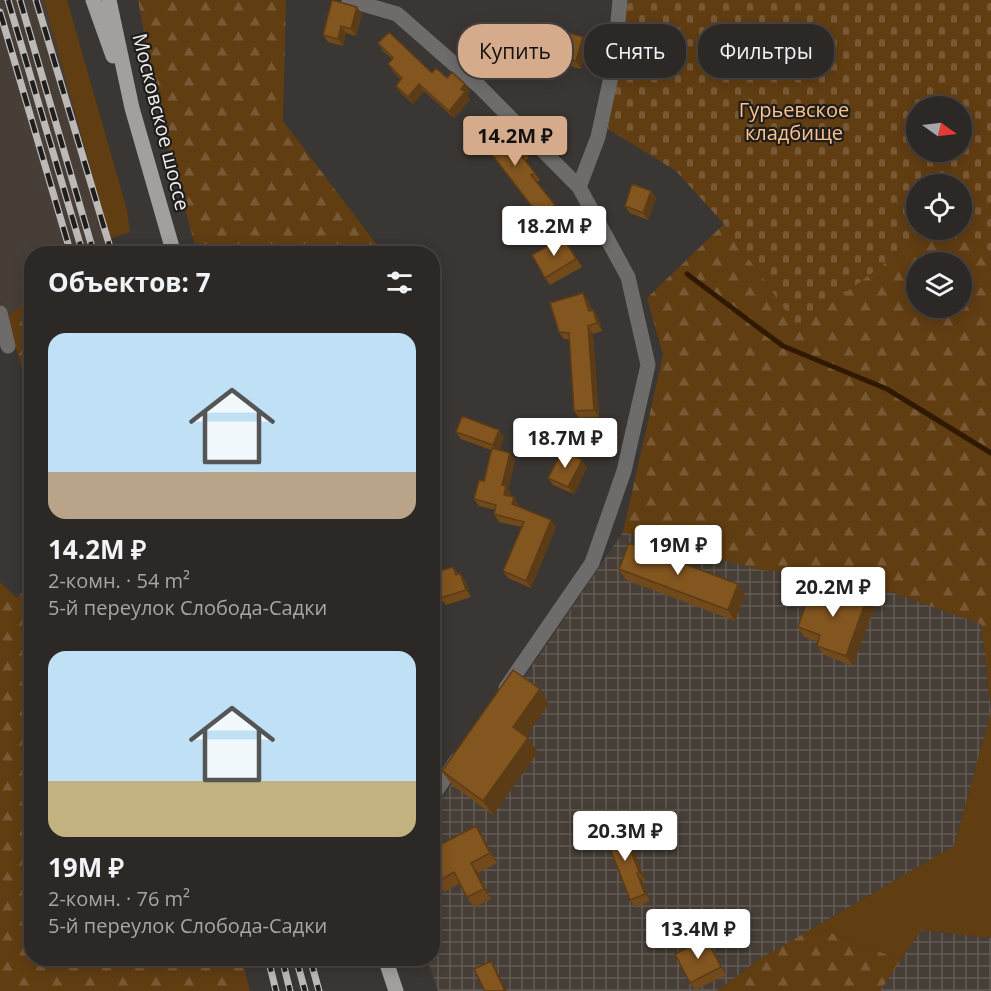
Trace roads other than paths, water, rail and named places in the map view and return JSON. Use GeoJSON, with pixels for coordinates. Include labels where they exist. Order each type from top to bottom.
{"type":"FeatureCollection","features":[{"type":"Feature","properties":{"kind":"main road"},"geometry":{"type":"LineString","coordinates":[[93,0],[132,108]]}},
{"type":"Feature","properties":{"kind":"main road","name":"Московское шоссе"},"geometry":{"type":"LineString","coordinates":[[109,0],[132,108],[172,246]]}},
{"type":"Feature","properties":{"kind":"main road"},"geometry":{"type":"LineString","coordinates":[[388,966],[396,991]]}},
{"type":"Feature","properties":{"kind":"street"},"geometry":{"type":"LineString","coordinates":[[349,0],[397,14],[479,86],[579,187],[628,277],[648,365],[624,471],[592,563],[498,700]]}},
{"type":"Feature","properties":{"kind":"street"},"geometry":{"type":"LineString","coordinates":[[579,187],[598,137],[612,74],[620,0]]}},
{"type":"Feature","properties":{"kind":"street"},"geometry":{"type":"LineString","coordinates":[[0,313],[8,346]]}},
{"type":"Feature","properties":{"kind":"street"},"geometry":{"type":"LineString","coordinates":[[440,785],[465,748]]}},
{"type":"Feature","properties":{"kind":"waterway"},"geometry":{"type":"LineString","coordinates":[[687,274],[783,346],[887,389],[991,453]]}},
{"type":"Feature","properties":{"kind":"railway"},"geometry":{"type":"LineString","coordinates":[[8,0],[81,246]]}},
{"type":"Feature","properties":{"kind":"railway"},"geometry":{"type":"LineString","coordinates":[[20,0],[92,246]]}},
{"type":"Feature","properties":{"kind":"railway"},"geometry":{"type":"LineString","coordinates":[[36,0],[110,246]]}},
{"type":"Feature","properties":{"kind":"railway"},"geometry":{"type":"LineString","coordinates":[[0,12],[69,246]]}},
{"type":"Feature","properties":{"kind":"railway"},"geometry":{"type":"LineString","coordinates":[[270,966],[276,991]]}},
{"type":"Feature","properties":{"kind":"railway"},"geometry":{"type":"LineString","coordinates":[[284,966],[290,991]]}},
{"type":"Feature","properties":{"kind":"railway"},"geometry":{"type":"LineString","coordinates":[[298,966],[305,991]]}},
{"type":"Feature","properties":{"kind":"railway"},"geometry":{"type":"LineString","coordinates":[[312,966],[319,991]]}},
{"type":"Feature","properties":{"kind":"park label","name":"Гурьевское кладбище"},"geometry":{"type":"Point","coordinates":[794,122]}}]}
